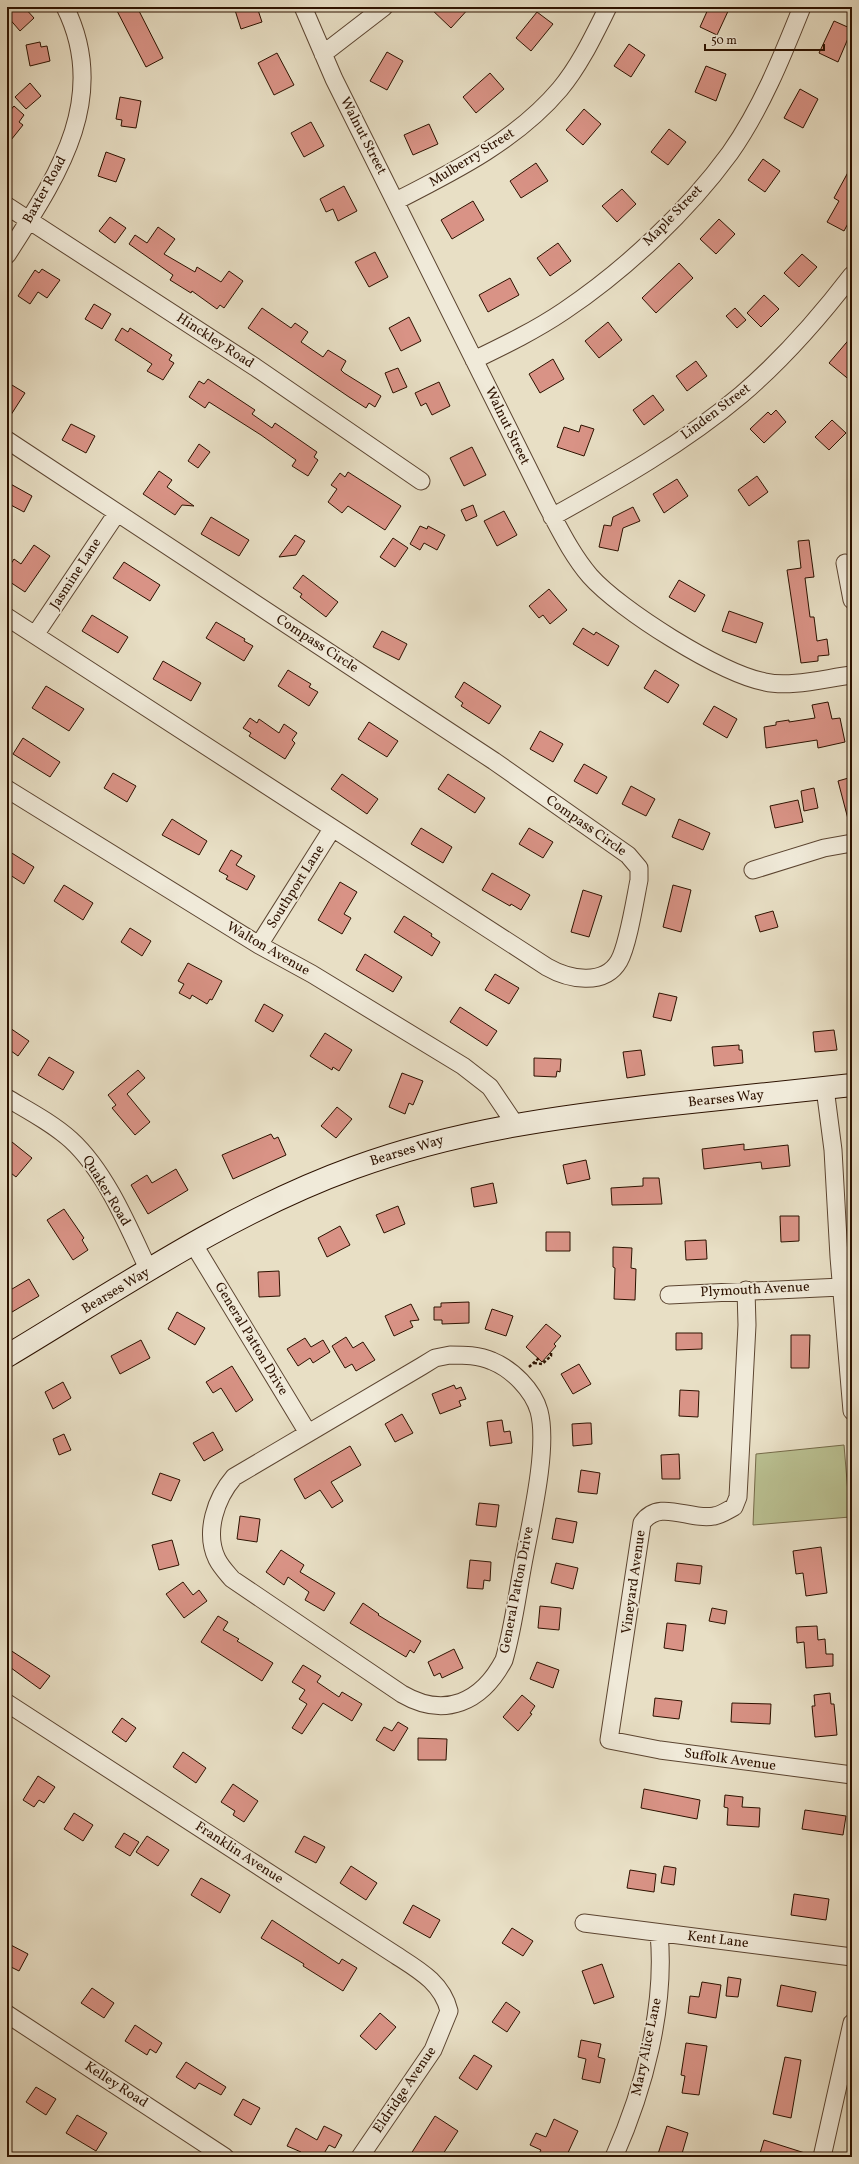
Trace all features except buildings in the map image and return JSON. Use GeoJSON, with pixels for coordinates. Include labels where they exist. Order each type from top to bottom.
{"type":"FeatureCollection","features":[{"type":"Feature","properties":{"kind":"main road","name":"Bearses Way"},"geometry":{"type":"LineString","coordinates":[[7,1356],[236,1220],[284,1196],[355,1167],[443,1140],[515,1124],[591,1113],[852,1085]]}},
{"type":"Feature","properties":{"kind":"street","name":"Baxter Road"},"geometry":{"type":"LineString","coordinates":[[7,254],[61,165],[75,131],[83,90],[82,59],[79,42],[65,7]]}},
{"type":"Feature","properties":{"kind":"street","name":"Walnut Street"},"geometry":{"type":"LineString","coordinates":[[303,7],[323,54],[552,517],[581,565],[591,577],[616,599],[646,621],[724,667],[766,683],[783,684],[852,675]]}},
{"type":"Feature","properties":{"kind":"street"},"geometry":{"type":"LineString","coordinates":[[323,54],[384,7]]}},
{"type":"Feature","properties":{"kind":"street","name":"Mulberry Street"},"geometry":{"type":"LineString","coordinates":[[396,201],[438,180],[510,136],[548,102],[572,72],[608,7]]}},
{"type":"Feature","properties":{"kind":"street","name":"Maple Street"},"geometry":{"type":"LineString","coordinates":[[474,360],[533,330],[564,311],[619,271],[665,227],[730,153],[764,94],[802,7]]}},
{"type":"Feature","properties":{"kind":"street","name":"Hinckley Road"},"geometry":{"type":"LineString","coordinates":[[7,206],[255,367],[421,480]]}},
{"type":"Feature","properties":{"kind":"street","name":"Linden Street"},"geometry":{"type":"LineString","coordinates":[[552,517],[600,490],[678,441],[740,395],[802,336],[852,275]]}},
{"type":"Feature","properties":{"kind":"street","name":"Compass Circle"},"geometry":{"type":"LineString","coordinates":[[7,440],[494,761],[628,855],[638,868],[639,880],[620,960],[610,971],[592,978],[573,977],[554,971],[332,829],[7,617]]}},
{"type":"Feature","properties":{"kind":"street","name":"Jasmine Lane"},"geometry":{"type":"LineString","coordinates":[[35,635],[117,513]]}},
{"type":"Feature","properties":{"kind":"street"},"geometry":{"type":"LineString","coordinates":[[845,563],[852,600]]}},
{"type":"Feature","properties":{"kind":"street","name":"Walton Avenue"},"geometry":{"type":"LineString","coordinates":[[7,789],[259,945],[312,974],[463,1066],[490,1087],[515,1124]]}},
{"type":"Feature","properties":{"kind":"street","name":"Southport Lane"},"geometry":{"type":"LineString","coordinates":[[259,945],[332,829]]}},
{"type":"Feature","properties":{"kind":"street"},"geometry":{"type":"LineString","coordinates":[[753,870],[824,848],[852,843]]}},
{"type":"Feature","properties":{"kind":"street"},"geometry":{"type":"LineString","coordinates":[[825,1088],[833,1150],[841,1287],[852,1411]]}},
{"type":"Feature","properties":{"kind":"street","name":"Quaker Road"},"geometry":{"type":"LineString","coordinates":[[7,1098],[59,1130],[84,1154],[112,1197],[149,1271]]}},
{"type":"Feature","properties":{"kind":"street","name":"General Patton Drive"},"geometry":{"type":"LineString","coordinates":[[194,1244],[308,1433]]}},
{"type":"Feature","properties":{"kind":"street","name":"Plymouth Avenue"},"geometry":{"type":"LineString","coordinates":[[669,1295],[746,1290],[841,1287]]}},
{"type":"Feature","properties":{"kind":"street","name":"Vineyard Avenue"},"geometry":{"type":"LineString","coordinates":[[609,1740],[642,1523],[652,1513],[659,1511],[706,1517],[715,1516],[734,1507],[738,1497],[747,1325],[746,1290]]}},
{"type":"Feature","properties":{"kind":"street","name":"General Patton Drive"},"geometry":{"type":"LineString","coordinates":[[450,1355],[478,1357],[491,1360],[512,1373],[531,1394],[538,1411],[542,1431],[537,1486],[508,1647],[499,1670],[484,1688],[475,1695],[452,1705],[440,1707],[429,1706],[408,1698],[232,1579],[220,1564],[213,1546],[213,1524],[216,1511],[226,1487],[234,1477],[308,1433],[434,1358],[450,1355]]}},
{"type":"Feature","properties":{"kind":"street","name":"Franklin Avenue"},"geometry":{"type":"LineString","coordinates":[[7,1703],[423,1974],[442,1992],[449,2011],[447,2020]]}},
{"type":"Feature","properties":{"kind":"street","name":"Suffolk Avenue"},"geometry":{"type":"LineString","coordinates":[[609,1740],[660,1750],[852,1776]]}},
{"type":"Feature","properties":{"kind":"street","name":"Kent Lane"},"geometry":{"type":"LineString","coordinates":[[584,1923],[852,1957]]}},
{"type":"Feature","properties":{"kind":"street","name":"Mary Alice Lane"},"geometry":{"type":"LineString","coordinates":[[614,2157],[635,2106],[649,2047],[660,1975],[659,1933]]}},
{"type":"Feature","properties":{"kind":"street","name":"Kelley Road"},"geometry":{"type":"LineString","coordinates":[[7,2014],[225,2157]]}},
{"type":"Feature","properties":{"kind":"street","name":"Eldridge Avenue"},"geometry":{"type":"LineString","coordinates":[[360,2157],[433,2050],[447,2020]]}},
{"type":"Feature","properties":{"kind":"street"},"geometry":{"type":"LineString","coordinates":[[822,2157],[852,2023]]}},
{"type":"Feature","properties":{"kind":"path"},"geometry":{"type":"LineString","coordinates":[[534,1363],[542,1364],[551,1356],[551,1353]]}},
{"type":"Feature","properties":{"kind":"path"},"geometry":{"type":"LineString","coordinates":[[529,1367],[539,1358]]}},
{"type":"Feature","properties":{"kind":"green space"},"geometry":{"type":"Polygon","coordinates":[[[844,1445],[850,1517],[753,1525],[756,1454],[844,1445]]]}}]}
